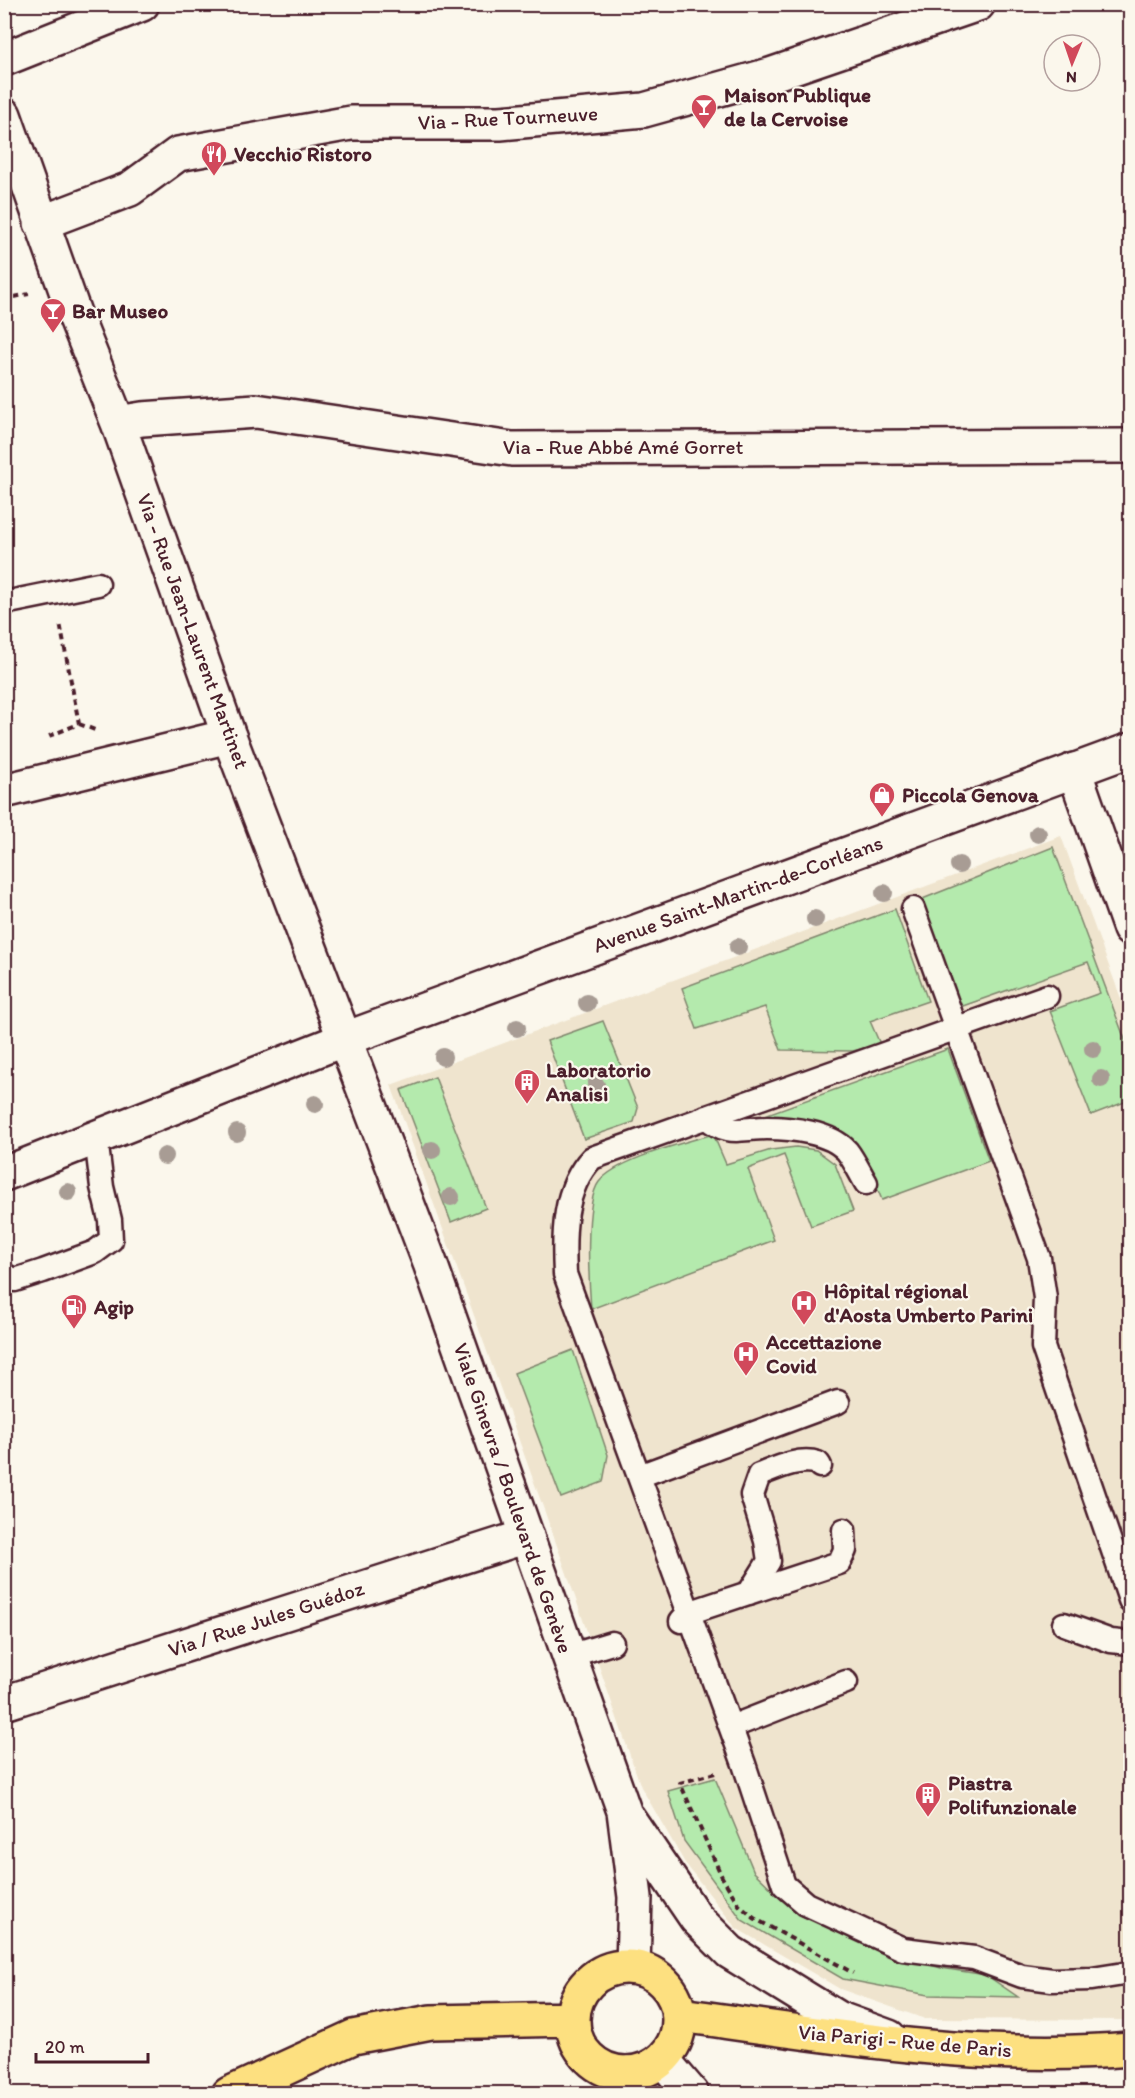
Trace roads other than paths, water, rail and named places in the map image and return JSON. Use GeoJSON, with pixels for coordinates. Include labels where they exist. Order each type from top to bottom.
{"type":"FeatureCollection","features":[{"type":"Feature","properties":{"kind":"main road"},"geometry":{"type":"LineString","coordinates":[[633,1966],[657,1976],[666,1984],[674,1995],[681,2015],[680,2034],[675,2046],[663,2060],[625,2083],[587,2056],[579,2046],[572,2019],[577,1998],[596,1975],[608,1969],[633,1966]]}},
{"type":"Feature","properties":{"kind":"main road","name":"Via Parigi - Rue de Paris"},"geometry":{"type":"LineString","coordinates":[[681,2015],[915,2046],[1043,2052],[1131,2049]]}},
{"type":"Feature","properties":{"kind":"main road"},"geometry":{"type":"LineString","coordinates":[[228,2094],[353,2037],[431,2022],[572,2019]]}},
{"type":"Feature","properties":{"kind":"street"},"geometry":{"type":"LineString","coordinates":[[4,59],[142,4]]}},
{"type":"Feature","properties":{"kind":"street","name":"Via - Rue Tourneuve"},"geometry":{"type":"LineString","coordinates":[[41,223],[130,189],[178,154],[351,123],[500,123],[644,110],[770,75],[978,4]]}},
{"type":"Feature","properties":{"kind":"street","name":"Via - Rue Jean-Laurent Martinet"},"geometry":{"type":"LineString","coordinates":[[4,115],[74,313],[118,423],[162,568],[345,1039]]}},
{"type":"Feature","properties":{"kind":"street","name":"Via - Rue Abbé Amé Gorret"},"geometry":{"type":"LineString","coordinates":[[118,423],[142,419],[256,411],[512,449],[1131,446]]}},
{"type":"Feature","properties":{"kind":"street"},"geometry":{"type":"LineString","coordinates":[[4,791],[229,736]]}},
{"type":"Feature","properties":{"kind":"street","name":"Avenue Saint-Martin-de-Corléans"},"geometry":{"type":"LineString","coordinates":[[4,1174],[345,1039],[1131,750]]}},
{"type":"Feature","properties":{"kind":"street"},"geometry":{"type":"LineString","coordinates":[[1074,770],[1131,929]]}},
{"type":"Feature","properties":{"kind":"street","name":"Viale Ginevra / Boulevard de Genève"},"geometry":{"type":"LineString","coordinates":[[345,1039],[434,1274],[624,1811],[635,1897],[633,1966]]}},
{"type":"Feature","properties":{"kind":"street","name":"Via / Rue Jules Guédoz"},"geometry":{"type":"LineString","coordinates":[[4,1702],[527,1536]]}},
{"type":"Feature","properties":{"kind":"street"},"geometry":{"type":"LineString","coordinates":[[624,1811],[696,1918],[730,1952],[837,2018],[915,2046]]}},
{"type":"Feature","properties":{"kind":"street"},"geometry":{"type":"LineString","coordinates":[[663,2060],[692,2094]]}},
{"type":"Feature","properties":{"kind":"lane"},"geometry":{"type":"LineString","coordinates":[[4,603],[98,584]]}},
{"type":"Feature","properties":{"kind":"lane"},"geometry":{"type":"LineString","coordinates":[[913,909],[1039,1258],[1045,1298],[1042,1347],[1131,1600]]}},
{"type":"Feature","properties":{"kind":"lane"},"geometry":{"type":"LineString","coordinates":[[1047,996],[592,1158],[580,1170],[568,1207],[563,1239],[565,1274],[639,1476],[682,1614],[730,1727],[784,1885],[806,1904],[903,1949],[974,1958],[1022,1976],[1052,1980],[1092,1979],[1131,1973]]}},
{"type":"Feature","properties":{"kind":"lane"},"geometry":{"type":"LineString","coordinates":[[706,1117],[716,1126],[732,1131],[767,1128],[802,1131],[823,1136],[846,1150],[866,1183]]}},
{"type":"Feature","properties":{"kind":"lane"},"geometry":{"type":"LineString","coordinates":[[4,1275],[15,1280],[44,1271],[95,1252],[111,1240],[110,1220],[102,1187],[96,1138]]}},
{"type":"Feature","properties":{"kind":"lane"},"geometry":{"type":"LineString","coordinates":[[639,1476],[838,1402]]}},
{"type":"Feature","properties":{"kind":"lane"},"geometry":{"type":"LineString","coordinates":[[749,1593],[769,1561],[766,1541],[752,1495],[759,1475],[800,1462],[811,1461],[820,1466]]}},
{"type":"Feature","properties":{"kind":"lane"},"geometry":{"type":"LineString","coordinates":[[682,1614],[839,1563],[845,1550],[844,1530]]}},
{"type":"Feature","properties":{"kind":"lane"},"geometry":{"type":"LineString","coordinates":[[1064,1624],[1111,1641],[1131,1643]]}},
{"type":"Feature","properties":{"kind":"lane"},"geometry":{"type":"LineString","coordinates":[[566,1649],[609,1636]]}},
{"type":"Feature","properties":{"kind":"lane"},"geometry":{"type":"LineString","coordinates":[[730,1727],[846,1682]]}},
{"type":"Feature","properties":{"kind":"place","name":"Maison Publique de la Cervoise"},"geometry":{"type":"Point","coordinates":[704,130]}},
{"type":"Feature","properties":{"kind":"place","name":"Vecchio Ristoro"},"geometry":{"type":"Point","coordinates":[214,177]}},
{"type":"Feature","properties":{"kind":"place","name":"Bar Museo"},"geometry":{"type":"Point","coordinates":[53,334]}},
{"type":"Feature","properties":{"kind":"place","name":"Piccola Genova"},"geometry":{"type":"Point","coordinates":[882,818]}},
{"type":"Feature","properties":{"kind":"place","name":"Laboratorio Analisi"},"geometry":{"type":"Point","coordinates":[527,1105]}},
{"type":"Feature","properties":{"kind":"place","name":"Hôpital régional d'Aosta Umberto Parini"},"geometry":{"type":"Point","coordinates":[804,1326]}},
{"type":"Feature","properties":{"kind":"place","name":"Agip"},"geometry":{"type":"Point","coordinates":[74,1330]}},
{"type":"Feature","properties":{"kind":"place","name":"Accettazione Covid"},"geometry":{"type":"Point","coordinates":[746,1377]}},
{"type":"Feature","properties":{"kind":"place","name":"Piastra Polifunzionale"},"geometry":{"type":"Point","coordinates":[928,1818]}}]}
